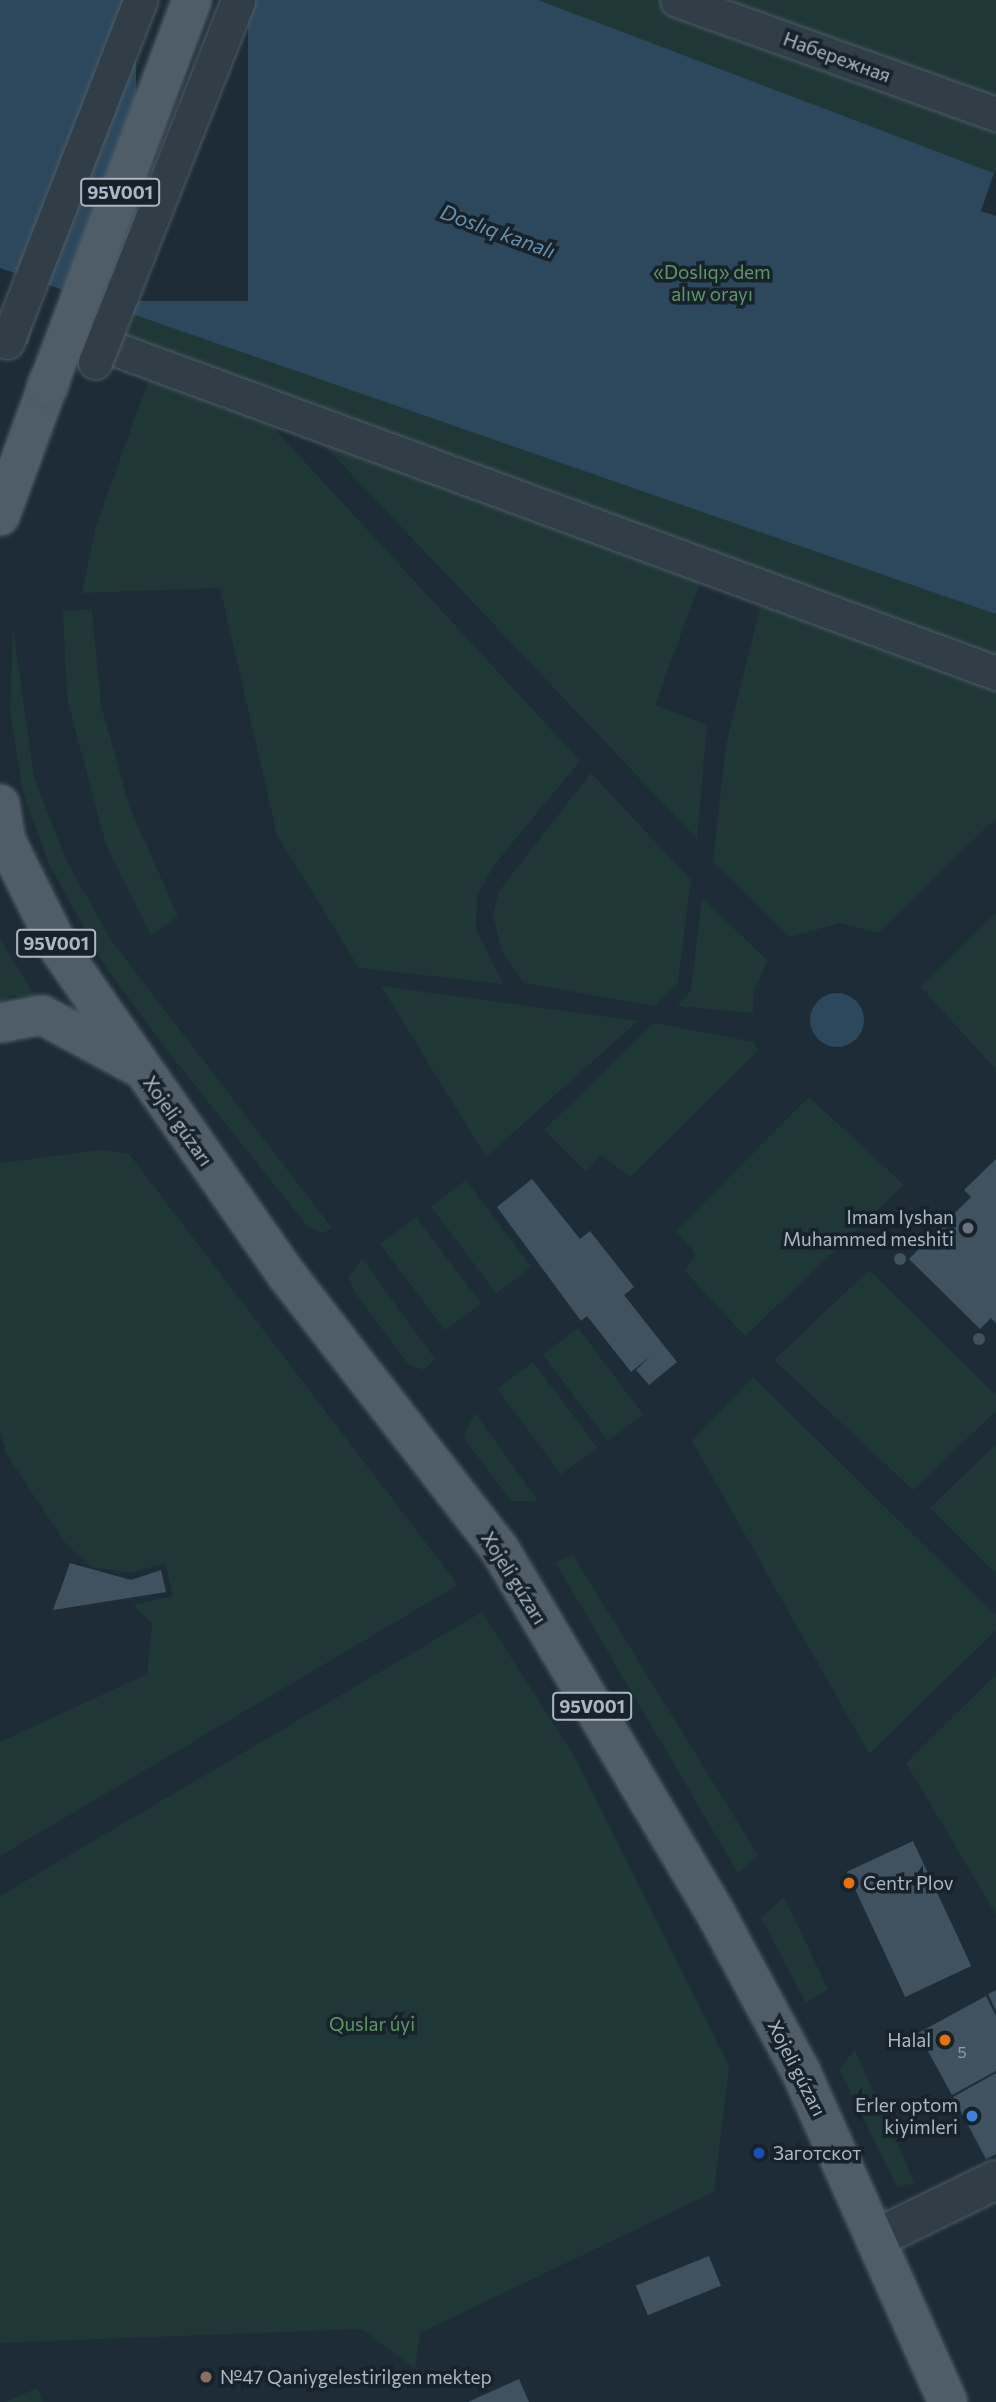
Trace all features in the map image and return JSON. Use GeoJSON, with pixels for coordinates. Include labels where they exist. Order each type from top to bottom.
{"type":"FeatureCollection","features":[{"type":"Feature","properties":{"kind":"main road","name":"95V001"},"geometry":{"type":"LineString","coordinates":[[2,499],[48,385],[192,0]]}},
{"type":"Feature","properties":{"kind":"main road","name":"Xojeli gúzarı"},"geometry":{"type":"LineString","coordinates":[[0,804],[6,841],[60,950],[286,1274],[500,1550],[716,1914],[800,2070],[948,2402]]}},
{"type":"Feature","properties":{"kind":"main road"},"geometry":{"type":"LineString","coordinates":[[0,1023],[42,1015],[140,1068]]}},
{"type":"Feature","properties":{"kind":"street"},"geometry":{"type":"LineString","coordinates":[[4,341],[140,0]]}},
{"type":"Feature","properties":{"kind":"street"},"geometry":{"type":"LineString","coordinates":[[238,0],[101,354],[996,673]]}},
{"type":"Feature","properties":{"kind":"street","name":"Набережная"},"geometry":{"type":"LineString","coordinates":[[677,0],[996,114]]}},
{"type":"Feature","properties":{"kind":"street"},"geometry":{"type":"LineString","coordinates":[[877,2238],[996,2180]]}},
{"type":"Feature","properties":{"kind":"green space","name":"«Doslıq» dem alıw orayı"},"geometry":{"type":"Polygon","coordinates":[[[252,0],[996,0],[996,818],[878,933],[840,923],[790,937],[713,861],[726,745],[761,604],[700,582],[655,705],[707,725],[697,839],[322,443],[269,423],[580,761],[494,865],[477,896],[476,929],[503,984],[359,968],[277,835],[220,588],[82,593],[96,526],[149,379],[110,364],[252,0]]]}},
{"type":"Feature","properties":{"kind":"green space"},"geometry":{"type":"Polygon","coordinates":[[[92,609],[101,706],[130,808],[178,916],[151,936],[106,845],[67,698],[63,611],[92,609]]]}},
{"type":"Feature","properties":{"kind":"green space"},"geometry":{"type":"Polygon","coordinates":[[[13,628],[34,777],[66,860],[113,943],[332,1228],[323,1233],[309,1228],[170,1054],[105,966],[49,864],[23,793],[10,710],[13,628]]]}},
{"type":"Feature","properties":{"kind":"green space"},"geometry":{"type":"Polygon","coordinates":[[[591,773],[691,880],[678,983],[654,1006],[524,983],[502,951],[493,914],[499,891],[591,773]]]}},
{"type":"Feature","properties":{"kind":"green space"},"geometry":{"type":"Polygon","coordinates":[[[702,898],[768,961],[754,989],[753,1013],[677,1006],[691,991],[702,898]]]}},
{"type":"Feature","properties":{"kind":"green space"},"geometry":{"type":"Polygon","coordinates":[[[996,913],[996,1070],[921,987],[996,913]]]}},
{"type":"Feature","properties":{"kind":"green space"},"geometry":{"type":"Polygon","coordinates":[[[0,938],[37,999],[14,995],[0,1002],[0,938]]]}},
{"type":"Feature","properties":{"kind":"green space"},"geometry":{"type":"Polygon","coordinates":[[[381,986],[638,1021],[486,1157],[381,986]]]}},
{"type":"Feature","properties":{"kind":"green space"},"geometry":{"type":"Polygon","coordinates":[[[654,1023],[754,1042],[758,1051],[630,1177],[601,1155],[586,1172],[544,1130],[654,1023]]]}},
{"type":"Feature","properties":{"kind":"green space"},"geometry":{"type":"Polygon","coordinates":[[[809,1097],[904,1185],[745,1336],[685,1271],[696,1254],[676,1231],[809,1097]]]}},
{"type":"Feature","properties":{"kind":"green space"},"geometry":{"type":"Polygon","coordinates":[[[101,1150],[129,1154],[458,1585],[0,1856],[0,1742],[147,1674],[152,1623],[133,1605],[173,1596],[165,1563],[130,1573],[91,1567],[66,1544],[7,1455],[0,1429],[0,1163],[101,1150]]]}},
{"type":"Feature","properties":{"kind":"green space"},"geometry":{"type":"Polygon","coordinates":[[[466,1180],[532,1267],[496,1294],[431,1206],[466,1180]]]}},
{"type":"Feature","properties":{"kind":"green space"},"geometry":{"type":"Polygon","coordinates":[[[416,1217],[481,1303],[445,1330],[380,1244],[416,1217]]]}},
{"type":"Feature","properties":{"kind":"green space"},"geometry":{"type":"Polygon","coordinates":[[[362,1258],[435,1359],[424,1370],[409,1365],[355,1293],[349,1277],[362,1258]]]}},
{"type":"Feature","properties":{"kind":"green space"},"geometry":{"type":"Polygon","coordinates":[[[869,1270],[996,1395],[996,1411],[913,1490],[774,1360],[869,1270]]]}},
{"type":"Feature","properties":{"kind":"green space"},"geometry":{"type":"Polygon","coordinates":[[[578,1328],[643,1414],[608,1441],[543,1354],[578,1328]]]}},
{"type":"Feature","properties":{"kind":"green space"},"geometry":{"type":"Polygon","coordinates":[[[533,1362],[597,1447],[561,1475],[497,1389],[533,1362]]]}},
{"type":"Feature","properties":{"kind":"green space"},"geometry":{"type":"Polygon","coordinates":[[[753,1377],[996,1616],[996,1630],[869,1754],[692,1441],[753,1377]]]}},
{"type":"Feature","properties":{"kind":"green space"},"geometry":{"type":"Polygon","coordinates":[[[475,1413],[538,1501],[511,1501],[463,1437],[475,1413]]]}},
{"type":"Feature","properties":{"kind":"green space"},"geometry":{"type":"Polygon","coordinates":[[[996,1444],[996,1574],[930,1508],[996,1444]]]}},
{"type":"Feature","properties":{"kind":"green space"},"geometry":{"type":"Polygon","coordinates":[[[573,1555],[758,1855],[738,1873],[555,1562],[573,1555]]]}},
{"type":"Feature","properties":{"kind":"green space","name":"Quslar úyi"},"geometry":{"type":"Polygon","coordinates":[[[482,1612],[576,1759],[729,2066],[714,2192],[420,2333],[415,2369],[362,2329],[0,2343],[0,1896],[482,1612]]]}},
{"type":"Feature","properties":{"kind":"green space"},"geometry":{"type":"Polygon","coordinates":[[[996,1674],[996,1915],[906,1763],[996,1674]]]}},
{"type":"Feature","properties":{"kind":"green space"},"geometry":{"type":"Polygon","coordinates":[[[784,1897],[828,1989],[806,2003],[761,1918],[784,1897]]]}},
{"type":"Feature","properties":{"kind":"green space"},"geometry":{"type":"Polygon","coordinates":[[[855,2050],[915,2183],[897,2187],[839,2069],[855,2050]]]}},
{"type":"Feature","properties":{"kind":"green space"},"geometry":{"type":"Polygon","coordinates":[[[37,2388],[43,2402],[5,2402],[37,2388]]]}},
{"type":"Feature","properties":{"kind":"water","name":"«Doslıq» dem alıw orayı"},"geometry":{"type":"Polygon","coordinates":[[[0,0],[538,0],[996,174],[996,614],[0,268],[0,0]]]}},
{"type":"Feature","properties":{"kind":"water"},"geometry":{"type":"Polygon","coordinates":[[[837,993],[856,1001],[864,1020],[856,1039],[837,1047],[818,1039],[810,1020],[818,1001],[837,993]]]}},
{"type":"Feature","properties":{"kind":"pier"},"geometry":{"type":"Polygon","coordinates":[[[136,0],[248,0],[248,301],[136,301],[136,0]]]}},
{"type":"Feature","properties":{"kind":"pier"},"geometry":{"type":"Polygon","coordinates":[[[994,173],[996,174],[996,216],[981,211],[994,173]]]}},
{"type":"Feature","properties":{"kind":"building","name":"Imam Iyshan Muhammed meshiti"},"geometry":{"type":"Polygon","coordinates":[[[996,1159],[996,1323],[991,1318],[980,1329],[909,1259],[971,1197],[964,1190],[996,1159]]]}},
{"type":"Feature","properties":{"kind":"building"},"geometry":{"type":"Polygon","coordinates":[[[532,1179],[580,1239],[590,1231],[634,1287],[624,1295],[677,1362],[649,1385],[636,1370],[651,1356],[631,1372],[587,1316],[581,1321],[497,1207],[532,1179]]]}},
{"type":"Feature","properties":{"kind":"building"},"geometry":{"type":"Polygon","coordinates":[[[900,1253],[906,1259],[900,1265],[894,1259],[900,1253]]]}},
{"type":"Feature","properties":{"kind":"building"},"geometry":{"type":"Polygon","coordinates":[[[979,1333],[985,1339],[979,1345],[973,1339],[979,1333]]]}},
{"type":"Feature","properties":{"kind":"building"},"geometry":{"type":"Polygon","coordinates":[[[70,1563],[131,1580],[161,1570],[166,1592],[53,1610],[70,1563]]]}},
{"type":"Feature","properties":{"kind":"building"},"geometry":{"type":"Polygon","coordinates":[[[913,1841],[971,1966],[905,1997],[847,1872],[913,1841]]]}},
{"type":"Feature","properties":{"kind":"building"},"geometry":{"type":"Polygon","coordinates":[[[996,1990],[996,2011],[988,1994],[996,1990]]]}},
{"type":"Feature","properties":{"kind":"building"},"geometry":{"type":"Polygon","coordinates":[[[986,1996],[996,2016],[996,2071],[952,2095],[918,2033],[986,1996]]]}},
{"type":"Feature","properties":{"kind":"building"},"geometry":{"type":"Polygon","coordinates":[[[996,2073],[996,2154],[986,2159],[953,2097],[996,2073]]]}},
{"type":"Feature","properties":{"kind":"building"},"geometry":{"type":"Polygon","coordinates":[[[709,2256],[721,2286],[648,2315],[636,2286],[709,2256]]]}},
{"type":"Feature","properties":{"kind":"building"},"geometry":{"type":"Polygon","coordinates":[[[519,2379],[529,2402],[468,2402],[519,2379]]]}},
{"type":"Feature","properties":{"kind":"tunnel"},"geometry":{"type":"LineString","coordinates":[[0,320],[89,341]]}},
{"type":"Feature","properties":{"kind":"place","name":"Imam Iyshan Muhammed meshiti"},"geometry":{"type":"Point","coordinates":[968,1228]}},
{"type":"Feature","properties":{"kind":"place","name":"Centr Plov"},"geometry":{"type":"Point","coordinates":[849,1883]}},
{"type":"Feature","properties":{"kind":"place","name":"Halal"},"geometry":{"type":"Point","coordinates":[945,2040]}},
{"type":"Feature","properties":{"kind":"place","name":"Erler optom kiyimleri"},"geometry":{"type":"Point","coordinates":[972,2116]}},
{"type":"Feature","properties":{"kind":"place","name":"Заготскот"},"geometry":{"type":"Point","coordinates":[759,2153]}},
{"type":"Feature","properties":{"kind":"place","name":"№47 Qaniygelestirilgen mektep"},"geometry":{"type":"Point","coordinates":[206,2377]}},
{"type":"Feature","properties":{"kind":"water label","name":"Doslıq kanalı"},"geometry":{"type":"Point","coordinates":[498,231]}}]}
